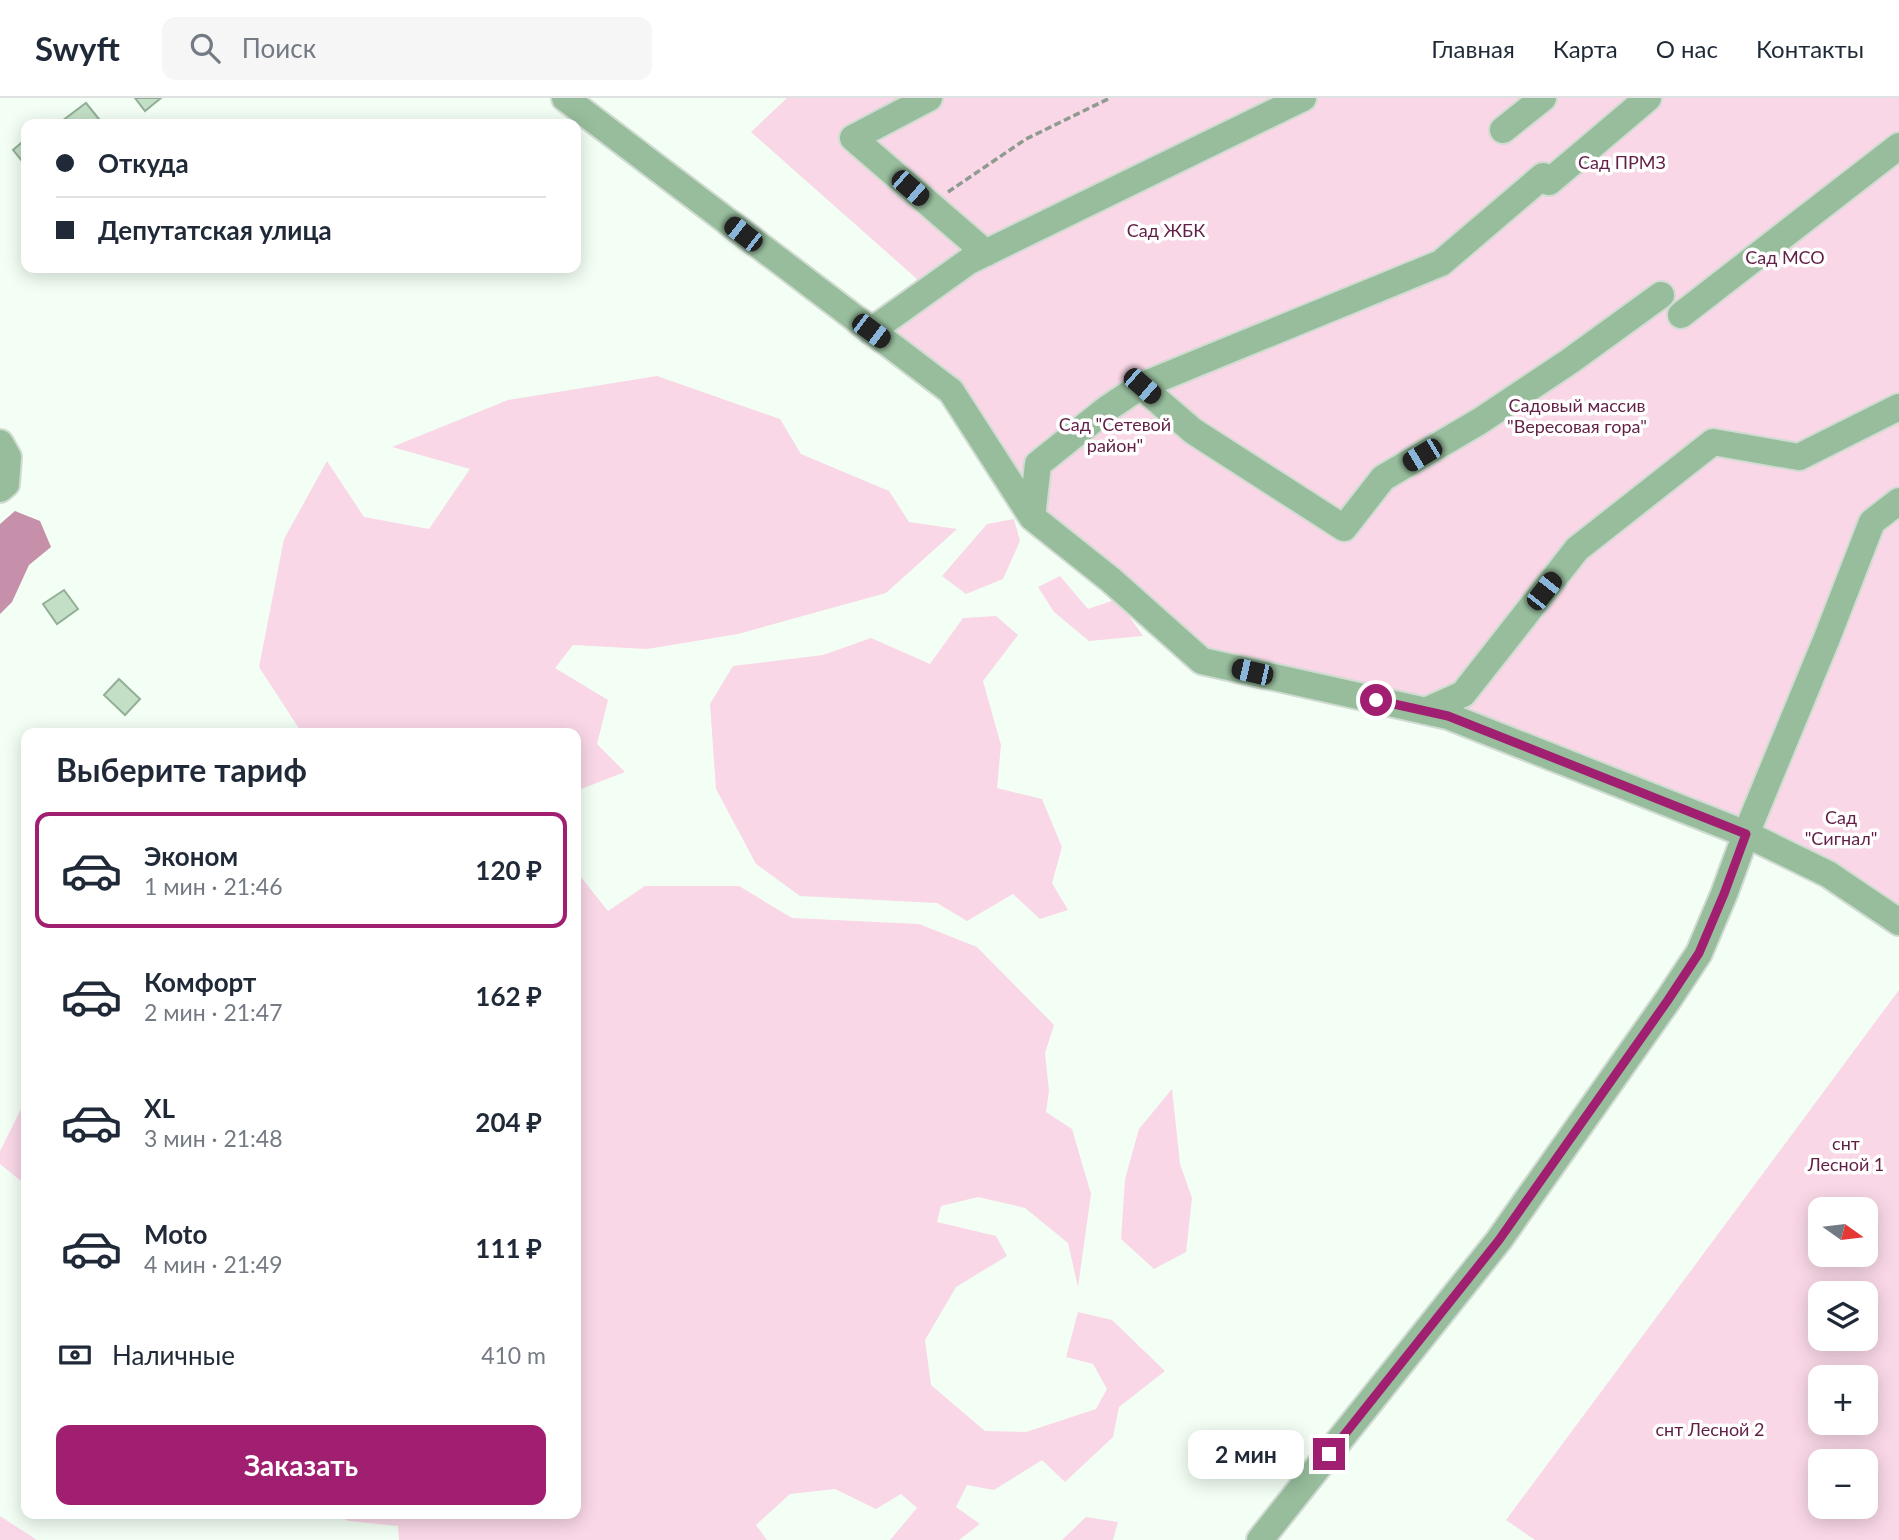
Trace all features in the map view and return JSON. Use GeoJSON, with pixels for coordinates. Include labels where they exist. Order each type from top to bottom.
{"type":"FeatureCollection","features":[{"type":"Feature","properties":{"kind":"street"},"geometry":{"type":"LineString","coordinates":[[565,98],[951,391],[1032,517],[1111,580],[1202,661],[1448,716],[1746,834],[1828,874],[1899,922]]}},
{"type":"Feature","properties":{"kind":"street"},"geometry":{"type":"LineString","coordinates":[[929,98],[853,138],[986,253]]}},
{"type":"Feature","properties":{"kind":"street"},"geometry":{"type":"LineString","coordinates":[[871,331],[969,261],[1303,98]]}},
{"type":"Feature","properties":{"kind":"street"},"geometry":{"type":"LineString","coordinates":[[1503,130],[1543,98]]}},
{"type":"Feature","properties":{"kind":"street"},"geometry":{"type":"LineString","coordinates":[[1032,517],[1038,464],[1108,408],[1142,386],[1441,263],[1647,98]]}},
{"type":"Feature","properties":{"kind":"street"},"geometry":{"type":"LineString","coordinates":[[1681,315],[1899,146]]}},
{"type":"Feature","properties":{"kind":"street"},"geometry":{"type":"LineString","coordinates":[[1142,386],[1193,431],[1344,528],[1383,478],[1480,421],[1570,361],[1661,295]]}},
{"type":"Feature","properties":{"kind":"street"},"geometry":{"type":"LineString","coordinates":[[1425,711],[1463,694],[1577,549],[1713,442],[1799,457],[1899,407]]}},
{"type":"Feature","properties":{"kind":"street"},"geometry":{"type":"LineString","coordinates":[[0,443],[8,457],[3,487]]}},
{"type":"Feature","properties":{"kind":"street"},"geometry":{"type":"LineString","coordinates":[[1261,1540],[1499,1240],[1699,953],[1827,638],[1871,522],[1899,500]]}},
{"type":"Feature","properties":{"kind":"path"},"geometry":{"type":"LineString","coordinates":[[930,204],[1027,139],[1110,98]]}},
{"type":"Feature","properties":{"kind":"green space","name":"Садовый массив \"Вересовая гора\""},"geometry":{"type":"Polygon","coordinates":[[[787,98],[1899,98],[1899,934],[1692,800],[1202,649],[1041,511],[962,388],[878,317],[917,279],[751,132],[787,98]]]}},
{"type":"Feature","properties":{"kind":"green space"},"geometry":{"type":"Polygon","coordinates":[[[657,376],[780,419],[801,454],[889,491],[909,522],[957,529],[886,593],[738,634],[647,649],[573,645],[555,668],[608,700],[597,744],[625,772],[581,789],[581,728],[299,728],[259,667],[284,539],[327,461],[364,517],[429,529],[470,469],[392,447],[508,400],[657,376]]]}},
{"type":"Feature","properties":{"kind":"green space"},"geometry":{"type":"Polygon","coordinates":[[[1014,519],[1020,541],[1003,579],[966,594],[942,576],[987,524],[1014,519]]]}},
{"type":"Feature","properties":{"kind":"green space"},"geometry":{"type":"Polygon","coordinates":[[[1060,576],[1088,609],[1117,599],[1143,636],[1089,641],[1054,612],[1038,587],[1060,576]]]}},
{"type":"Feature","properties":{"kind":"green space"},"geometry":{"type":"Polygon","coordinates":[[[996,616],[1018,635],[983,681],[1001,745],[997,788],[1042,799],[1062,847],[1052,883],[1068,910],[1040,919],[1013,894],[967,921],[937,903],[800,896],[756,864],[716,789],[710,704],[733,666],[823,655],[871,638],[930,664],[963,618],[996,616]]]}},
{"type":"Feature","properties":{"kind":"green space"},"geometry":{"type":"Polygon","coordinates":[[[581,877],[608,911],[645,886],[739,886],[792,918],[919,924],[977,947],[1054,1025],[1045,1053],[1049,1091],[1046,1112],[1072,1129],[1091,1194],[1078,1287],[1068,1243],[1025,1208],[978,1197],[941,1206],[937,1222],[996,1236],[1007,1256],[956,1287],[925,1340],[931,1385],[985,1431],[1026,1432],[1096,1409],[1107,1389],[1093,1364],[1066,1357],[1078,1312],[1112,1320],[1165,1371],[1119,1407],[1113,1437],[1065,1482],[1042,1460],[994,1490],[967,1485],[956,1507],[980,1524],[959,1540],[890,1540],[917,1508],[901,1494],[876,1509],[835,1489],[790,1494],[756,1525],[767,1540],[399,1540],[398,1526],[344,1519],[581,1519],[581,877]]]}},
{"type":"Feature","properties":{"kind":"green space","name":"снт Лесной 2"},"geometry":{"type":"Polygon","coordinates":[[[1899,990],[1899,1540],[1535,1540],[1506,1520],[1899,990]]]}},
{"type":"Feature","properties":{"kind":"green space"},"geometry":{"type":"Polygon","coordinates":[[[1172,1089],[1180,1164],[1192,1198],[1186,1252],[1154,1269],[1121,1239],[1125,1179],[1139,1129],[1172,1089]]]}},
{"type":"Feature","properties":{"kind":"green space"},"geometry":{"type":"Polygon","coordinates":[[[21,1109],[21,1181],[0,1164],[0,1151],[21,1109]]]}},
{"type":"Feature","properties":{"kind":"green space"},"geometry":{"type":"Polygon","coordinates":[[[0,1516],[37,1540],[0,1540],[0,1516]]]}},
{"type":"Feature","properties":{"kind":"green space"},"geometry":{"type":"Polygon","coordinates":[[[1086,1517],[1118,1522],[1113,1540],[1062,1540],[1086,1517]]]}},
{"type":"Feature","properties":{"kind":"shaded area"},"geometry":{"type":"Polygon","coordinates":[[[15,511],[40,521],[51,547],[29,565],[12,602],[0,614],[0,524],[15,511]]]}},
{"type":"Feature","properties":{"kind":"building"},"geometry":{"type":"Polygon","coordinates":[[[135,98],[161,98],[145,111],[135,98]]]}},
{"type":"Feature","properties":{"kind":"building"},"geometry":{"type":"Polygon","coordinates":[[[86,103],[99,119],[65,119],[86,103]]]}},
{"type":"Feature","properties":{"kind":"building"},"geometry":{"type":"Polygon","coordinates":[[[21,143],[21,160],[13,150],[21,143]]]}},
{"type":"Feature","properties":{"kind":"building"},"geometry":{"type":"Polygon","coordinates":[[[64,590],[78,609],[57,624],[43,604],[64,590]]]}},
{"type":"Feature","properties":{"kind":"building"},"geometry":{"type":"Polygon","coordinates":[[[119,679],[140,699],[125,715],[104,695],[119,679]]]}},
{"type":"Feature","properties":{"kind":"route"},"geometry":{"type":"LineString","coordinates":[[1329,1454],[1499,1240],[1668,1000],[1699,953],[1746,834],[1448,716],[1376,700]]}},
{"type":"Feature","properties":{"kind":"park label","name":"Сад ПРМЗ"},"geometry":{"type":"Point","coordinates":[1622,163]}},
{"type":"Feature","properties":{"kind":"park label","name":"Сад ЖБК"},"geometry":{"type":"Point","coordinates":[1166,231]}},
{"type":"Feature","properties":{"kind":"park label","name":"Сад МСО"},"geometry":{"type":"Point","coordinates":[1785,258]}},
{"type":"Feature","properties":{"kind":"park label","name":"Сад \"Сетевой район\""},"geometry":{"type":"Point","coordinates":[1115,435]}},
{"type":"Feature","properties":{"kind":"park label","name":"Сад \"Сигнал\""},"geometry":{"type":"Point","coordinates":[1841,828]}},
{"type":"Feature","properties":{"kind":"park label","name":"снт Лесной 1"},"geometry":{"type":"Point","coordinates":[1846,1154]}}]}
